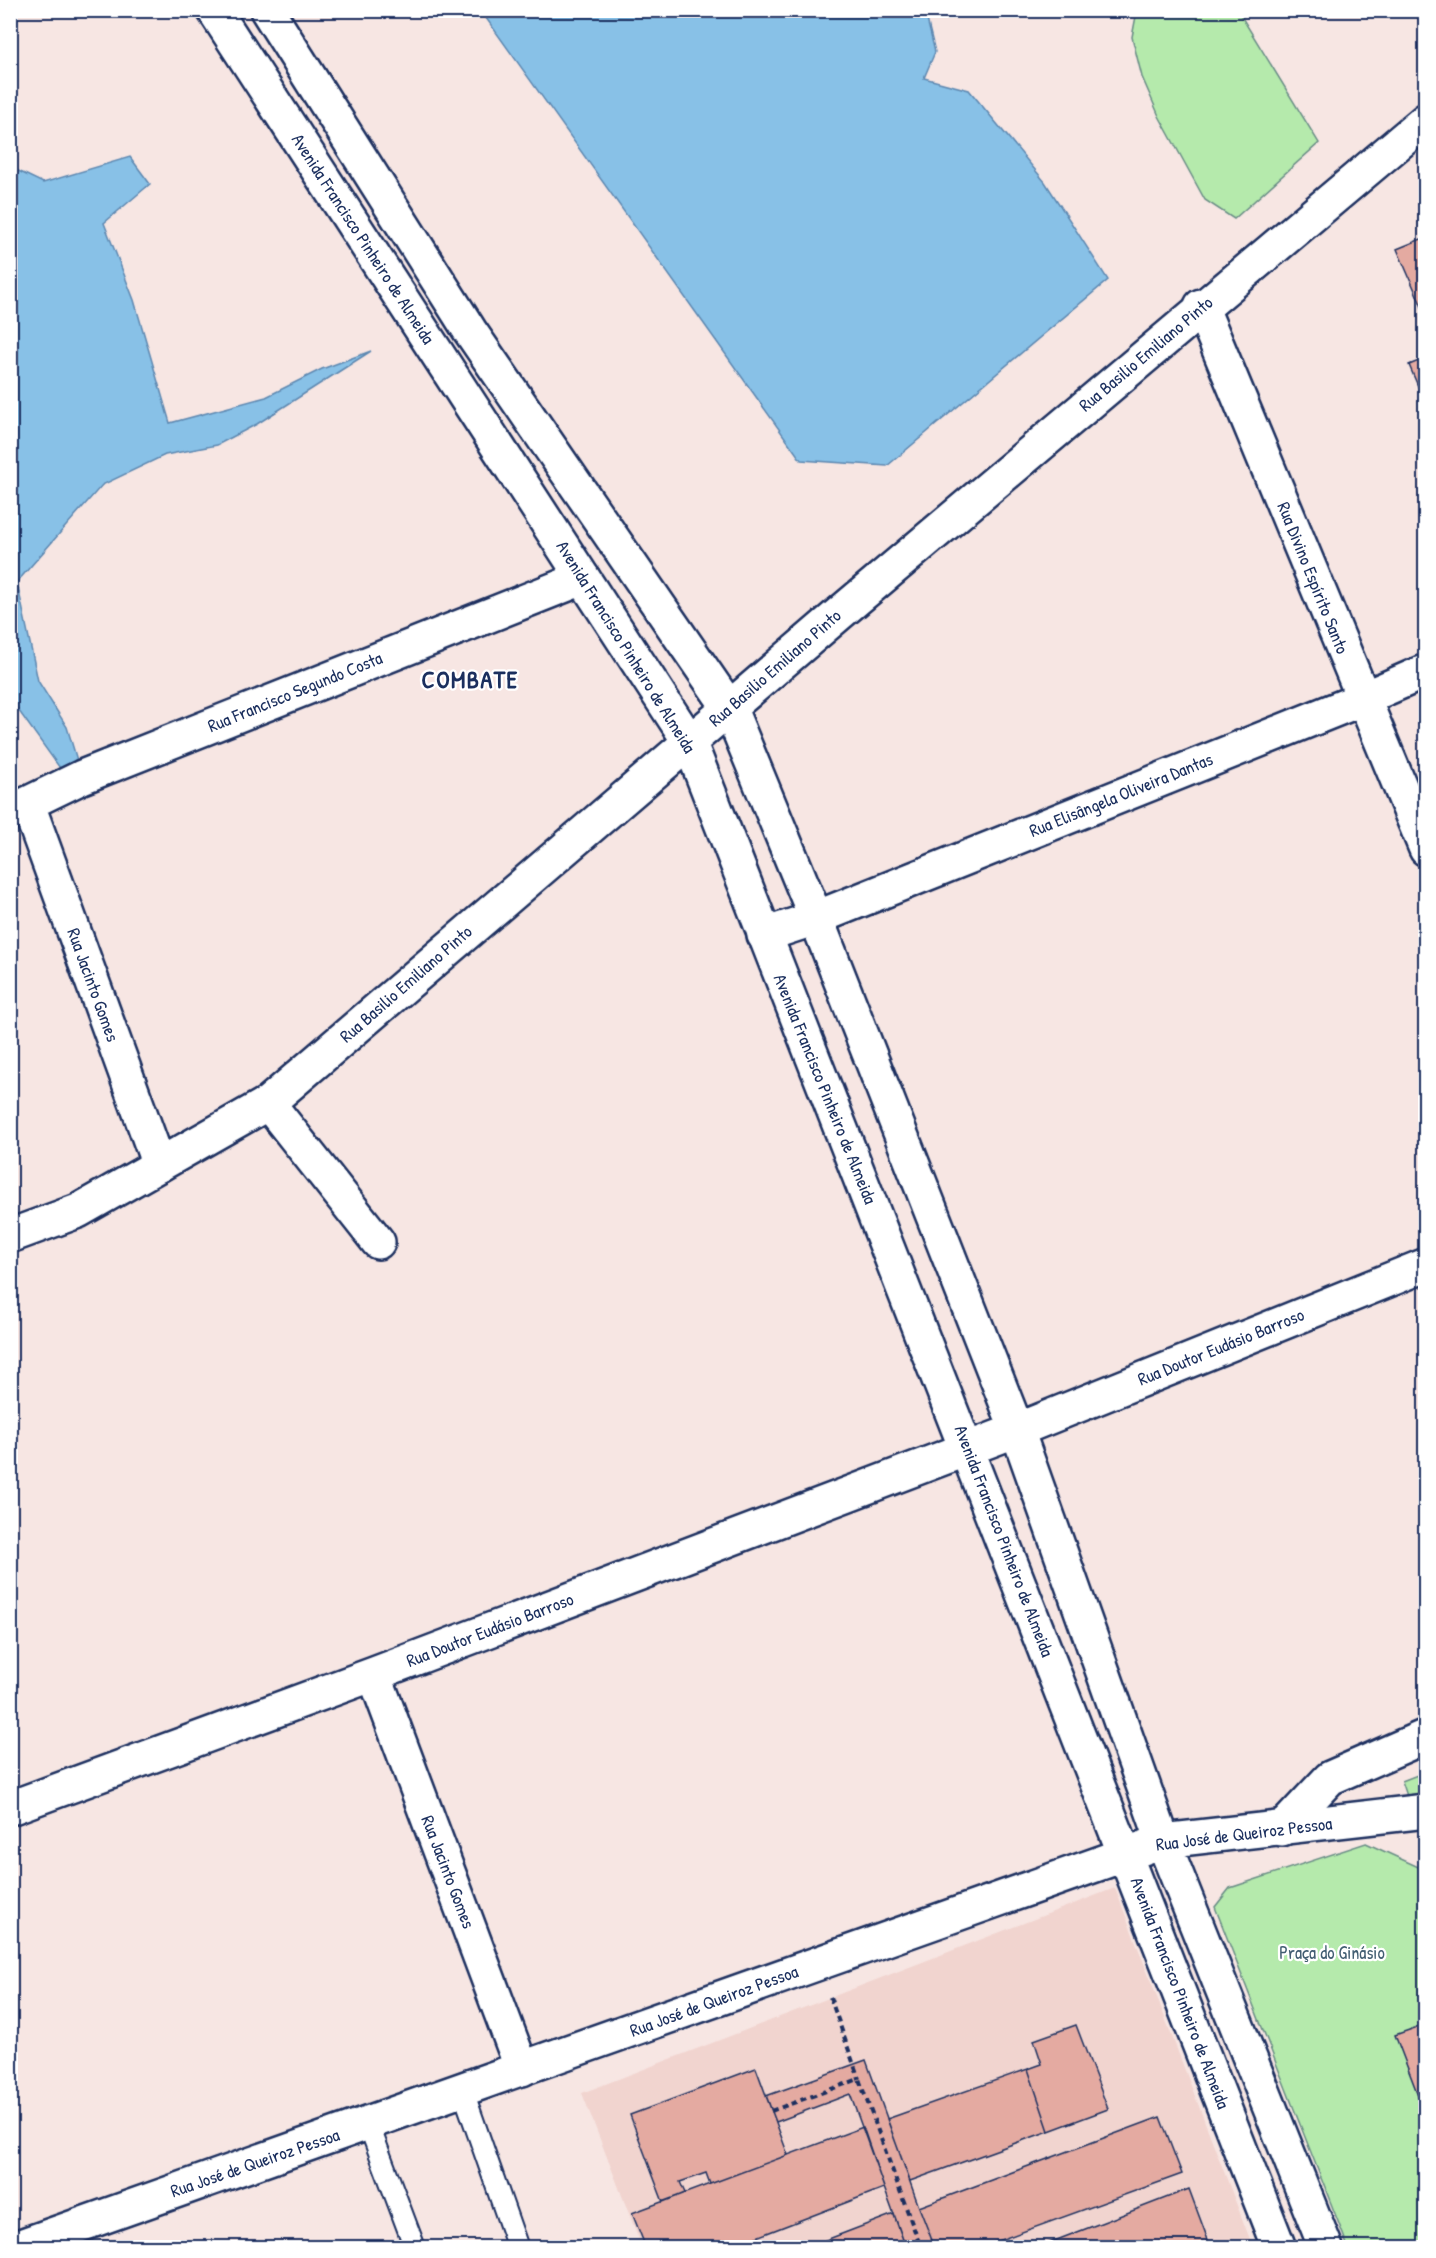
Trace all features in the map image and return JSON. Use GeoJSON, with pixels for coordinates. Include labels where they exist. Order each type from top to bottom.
{"type":"FeatureCollection","features":[{"type":"Feature","properties":{"kind":"main road","name":"Avenida Francisco Pinheiro de Almeida"},"geometry":{"type":"LineString","coordinates":[[214,10],[689,741],[1279,2247]]}},
{"type":"Feature","properties":{"kind":"main road"},"geometry":{"type":"LineString","coordinates":[[267,10],[470,332],[730,709],[816,918],[1017,1430],[1163,1841],[1326,2247]]}},
{"type":"Feature","properties":{"kind":"main road","name":"Rua Basilio Emiliano Pinto"},"geometry":{"type":"LineString","coordinates":[[10,1236],[78,1210],[268,1103],[689,741],[730,709],[1201,306],[1425,120]]}},
{"type":"Feature","properties":{"kind":"main road","name":"Rua Divino Espírito Santo"},"geometry":{"type":"LineString","coordinates":[[1201,306],[1425,849]]}},
{"type":"Feature","properties":{"kind":"main road"},"geometry":{"type":"LineString","coordinates":[[501,452],[538,430]]}},
{"type":"Feature","properties":{"kind":"main road","name":"Rua Francisco Segundo Costa"},"geometry":{"type":"LineString","coordinates":[[19,809],[82,777],[583,578]]}},
{"type":"Feature","properties":{"kind":"main road","name":"Rua Elisângela Oliveira Dantas"},"geometry":{"type":"LineString","coordinates":[[764,934],[816,918],[1362,699],[1425,671]]}},
{"type":"Feature","properties":{"kind":"main road","name":"Rua Jacinto Gomes"},"geometry":{"type":"LineString","coordinates":[[19,809],[159,1165]]}},
{"type":"Feature","properties":{"kind":"main road"},"geometry":{"type":"LineString","coordinates":[[268,1103],[378,1242]]}},
{"type":"Feature","properties":{"kind":"main road","name":"Rua Doutor Eudásio Barroso"},"geometry":{"type":"LineString","coordinates":[[10,1808],[374,1674],[968,1449],[1425,1265]]}},
{"type":"Feature","properties":{"kind":"main road","name":"Rua Jacinto Gomes"},"geometry":{"type":"LineString","coordinates":[[374,1674],[522,2069]]}},
{"type":"Feature","properties":{"kind":"main road"},"geometry":{"type":"LineString","coordinates":[[1282,1829],[1330,1778],[1425,1736]]}},
{"type":"Feature","properties":{"kind":"main road","name":"Rua José de Queiroz Pessoa"},"geometry":{"type":"LineString","coordinates":[[15,2247],[463,2091],[1163,1841],[1425,1811]]}},
{"type":"Feature","properties":{"kind":"lane"},"geometry":{"type":"LineString","coordinates":[[463,2091],[518,2247]]}},
{"type":"Feature","properties":{"kind":"lane"},"geometry":{"type":"LineString","coordinates":[[368,2123],[415,2247]]}},
{"type":"Feature","properties":{"kind":"path"},"geometry":{"type":"LineString","coordinates":[[830,1998],[921,2247]]}},
{"type":"Feature","properties":{"kind":"path"},"geometry":{"type":"LineString","coordinates":[[771,2110],[859,2079]]}},
{"type":"Feature","properties":{"kind":"shaded area"},"geometry":{"type":"Polygon","coordinates":[[[1115,1888],[1253,2247],[642,2247],[582,2093],[1115,1888]]]}},
{"type":"Feature","properties":{"kind":"green space"},"geometry":{"type":"Polygon","coordinates":[[[1137,11],[1238,11],[1319,143],[1234,219],[1205,200],[1159,116],[1142,77],[1132,37],[1137,11]]]}},
{"type":"Feature","properties":{"kind":"green space"},"geometry":{"type":"Polygon","coordinates":[[[1425,1772],[1425,1797],[1408,1799],[1402,1781],[1425,1772]]]}},
{"type":"Feature","properties":{"kind":"green space","name":"Praça do Ginásio"},"geometry":{"type":"Polygon","coordinates":[[[1366,1843],[1425,1870],[1425,2247],[1348,2247],[1215,1907],[1230,1888],[1366,1843]]]}},
{"type":"Feature","properties":{"kind":"water"},"geometry":{"type":"Polygon","coordinates":[[[481,11],[925,11],[935,52],[924,78],[969,90],[1045,182],[1108,280],[887,466],[801,460],[481,11]]]}},
{"type":"Feature","properties":{"kind":"water"},"geometry":{"type":"Polygon","coordinates":[[[130,157],[150,184],[104,223],[134,300],[170,423],[266,397],[322,369],[371,351],[257,424],[217,445],[165,455],[102,485],[17,582],[38,681],[67,727],[82,777],[70,782],[11,700],[10,167],[43,183],[130,157]]]}},
{"type":"Feature","properties":{"kind":"building"},"geometry":{"type":"Polygon","coordinates":[[[1426,237],[1426,316],[1397,249],[1426,237]]]}},
{"type":"Feature","properties":{"kind":"building"},"geometry":{"type":"Polygon","coordinates":[[[1426,358],[1426,391],[1421,393],[1409,365],[1426,358]]]}},
{"type":"Feature","properties":{"kind":"building"},"geometry":{"type":"Polygon","coordinates":[[[1426,2024],[1426,2116],[1395,2035],[1426,2024]]]}},
{"type":"Feature","properties":{"kind":"building"},"geometry":{"type":"Polygon","coordinates":[[[1076,2025],[1108,2109],[1049,2131],[1028,2069],[1042,2064],[1034,2040],[1076,2025]]]}},
{"type":"Feature","properties":{"kind":"building"},"geometry":{"type":"Polygon","coordinates":[[[866,2060],[935,2248],[906,2248],[850,2094],[776,2122],[766,2096],[866,2060]]]}},
{"type":"Feature","properties":{"kind":"building"},"geometry":{"type":"Polygon","coordinates":[[[756,2068],[788,2155],[710,2184],[706,2173],[680,2182],[685,2193],[663,2202],[630,2115],[756,2068]]]}},
{"type":"Feature","properties":{"kind":"building"},"geometry":{"type":"Polygon","coordinates":[[[1028,2069],[1049,2131],[910,2181],[887,2119],[1028,2069]]]}},
{"type":"Feature","properties":{"kind":"building"},"geometry":{"type":"Polygon","coordinates":[[[1160,2117],[1182,2174],[978,2248],[935,2248],[919,2207],[1160,2117]]]}},
{"type":"Feature","properties":{"kind":"building"},"geometry":{"type":"Polygon","coordinates":[[[863,2127],[884,2188],[728,2248],[646,2248],[632,2213],[863,2127]]]}},
{"type":"Feature","properties":{"kind":"building"},"geometry":{"type":"Polygon","coordinates":[[[1189,2189],[1211,2248],[1036,2248],[1189,2189]]]}},
{"type":"Feature","properties":{"kind":"building"},"geometry":{"type":"Polygon","coordinates":[[[894,2214],[906,2248],[805,2248],[894,2214]]]}},
{"type":"Feature","properties":{"kind":"district","name":"COMBATE"},"geometry":{"type":"Point","coordinates":[470,680]}}]}
